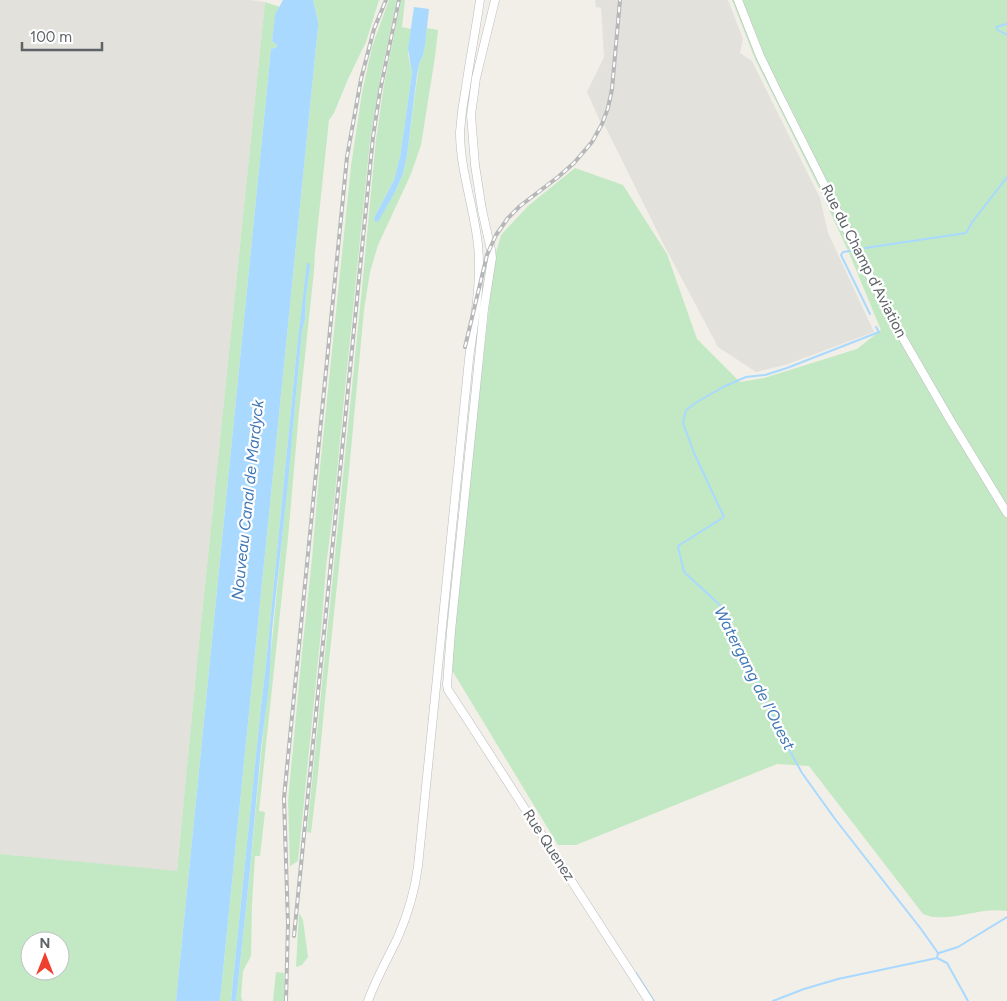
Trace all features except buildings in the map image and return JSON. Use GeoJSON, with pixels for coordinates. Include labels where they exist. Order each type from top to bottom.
{"type":"FeatureCollection","features":[{"type":"Feature","properties":{"kind":"street"},"geometry":{"type":"LineString","coordinates":[[368,1001],[404,924],[414,887],[419,856],[469,359],[478,291],[478,246],[460,133],[480,0]]}},
{"type":"Feature","properties":{"kind":"street","name":"Rue Quenez"},"geometry":{"type":"LineString","coordinates":[[495,0],[477,73],[472,111],[474,160],[492,255],[484,309],[446,682],[448,690],[649,1001]]}},
{"type":"Feature","properties":{"kind":"street","name":"Rue du Champ d'Aviation"},"geometry":{"type":"LineString","coordinates":[[738,0],[768,72],[883,302],[949,418],[1007,513]]}},
{"type":"Feature","properties":{"kind":"shaded area"},"geometry":{"type":"Polygon","coordinates":[[[0,0],[250,0],[265,2],[177,872],[0,854],[0,0]]]}},
{"type":"Feature","properties":{"kind":"shaded area"},"geometry":{"type":"Polygon","coordinates":[[[595,0],[728,0],[743,39],[740,53],[752,61],[820,198],[828,233],[874,332],[785,365],[756,372],[718,347],[664,245],[605,126],[600,121],[587,92],[604,57],[601,8],[596,7],[595,0]]]}},
{"type":"Feature","properties":{"kind":"green space"},"geometry":{"type":"Polygon","coordinates":[[[313,0],[379,0],[366,42],[334,113],[329,120],[259,811],[265,812],[260,856],[255,856],[251,956],[243,971],[241,997],[243,1001],[236,1001],[302,331],[310,267],[297,348],[231,1001],[220,1001],[318,27],[313,0]]]}},
{"type":"Feature","properties":{"kind":"green space"},"geometry":{"type":"Polygon","coordinates":[[[389,0],[397,0],[381,74],[370,141],[298,861],[290,866],[288,801],[351,166],[362,93],[372,47],[389,0]]]}},
{"type":"Feature","properties":{"kind":"green space"},"geometry":{"type":"Polygon","coordinates":[[[401,0],[405,0],[402,27],[411,29],[408,54],[412,73],[400,157],[394,180],[374,218],[395,192],[403,174],[419,64],[423,55],[427,28],[438,30],[421,145],[411,174],[378,245],[370,272],[364,310],[311,833],[307,832],[376,139],[384,85],[401,0]]]}},
{"type":"Feature","properties":{"kind":"green space"},"geometry":{"type":"Polygon","coordinates":[[[732,0],[1007,0],[1007,911],[998,910],[944,917],[923,914],[809,766],[777,764],[576,845],[558,845],[447,662],[495,256],[501,235],[528,206],[575,168],[623,185],[667,254],[697,339],[740,382],[764,378],[857,349],[881,330],[822,194],[755,59],[732,0]]]}},
{"type":"Feature","properties":{"kind":"green space"},"geometry":{"type":"Polygon","coordinates":[[[265,2],[280,7],[275,19],[272,41],[277,47],[271,49],[176,1001],[0,1001],[0,854],[177,871],[265,2]]]}},
{"type":"Feature","properties":{"kind":"green space"},"geometry":{"type":"Polygon","coordinates":[[[299,913],[303,920],[308,957],[302,965],[296,967],[299,913]]]}},
{"type":"Feature","properties":{"kind":"green space"},"geometry":{"type":"Polygon","coordinates":[[[276,972],[284,973],[284,1001],[273,1001],[276,972]]]}},
{"type":"Feature","properties":{"kind":"water","name":"Nouveau Canal de Mardyck"},"geometry":{"type":"Polygon","coordinates":[[[283,0],[313,0],[318,27],[220,1001],[176,1001],[271,49],[277,47],[272,41],[275,15],[283,0]]]}},
{"type":"Feature","properties":{"kind":"water"},"geometry":{"type":"Polygon","coordinates":[[[414,7],[429,9],[425,45],[417,75],[407,156],[403,174],[378,222],[374,218],[394,180],[400,157],[412,73],[408,49],[414,7]]]}},
{"type":"Feature","properties":{"kind":"water"},"geometry":{"type":"Polygon","coordinates":[[[307,263],[309,263],[310,267],[272,631],[269,684],[249,879],[236,1001],[231,1001],[297,348],[307,263]]]}},
{"type":"Feature","properties":{"kind":"waterway","name":"Watergang de l'Ouest"},"geometry":{"type":"LineString","coordinates":[[1007,24],[996,27],[1007,35]]}},
{"type":"Feature","properties":{"kind":"waterway","name":"Watergang de l'Ouest"},"geometry":{"type":"LineString","coordinates":[[865,248],[966,233],[1007,177]]}},
{"type":"Feature","properties":{"kind":"waterway","name":"Watergang de l'Ouest"},"geometry":{"type":"LineString","coordinates":[[850,251],[843,252],[841,255],[870,314]]}},
{"type":"Feature","properties":{"kind":"waterway","name":"Watergang de l'Ouest"},"geometry":{"type":"LineString","coordinates":[[876,327],[879,332],[787,368],[765,375],[746,377],[723,387],[686,410],[683,423],[694,453],[724,517],[678,546],[684,572],[720,605],[781,735],[802,773],[835,819],[921,929],[938,953],[937,958],[947,963],[968,1001]]}},
{"type":"Feature","properties":{"kind":"waterway"},"geometry":{"type":"LineString","coordinates":[[939,953],[958,947],[1007,917]]}},
{"type":"Feature","properties":{"kind":"waterway"},"geometry":{"type":"LineString","coordinates":[[773,1001],[838,979],[937,958]]}},
{"type":"Feature","properties":{"kind":"waterway"},"geometry":{"type":"LineString","coordinates":[[636,973],[654,1001]]}},
{"type":"Feature","properties":{"kind":"railway"},"geometry":{"type":"LineString","coordinates":[[286,1001],[288,924],[284,798],[347,157],[361,79],[374,29],[386,0]]}},
{"type":"Feature","properties":{"kind":"railway"},"geometry":{"type":"LineString","coordinates":[[294,936],[373,137],[380,91],[399,0]]}},
{"type":"Feature","properties":{"kind":"railway"},"geometry":{"type":"LineString","coordinates":[[465,347],[487,255],[496,235],[508,218],[520,206],[574,163],[592,142],[602,124],[612,89],[620,0]]}}]}
